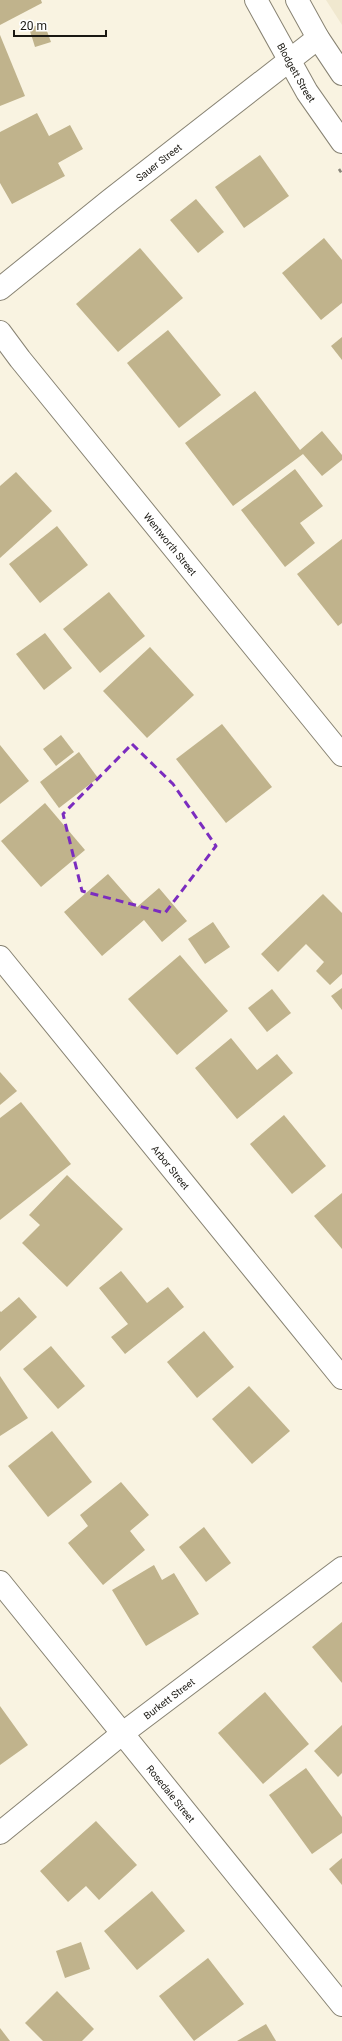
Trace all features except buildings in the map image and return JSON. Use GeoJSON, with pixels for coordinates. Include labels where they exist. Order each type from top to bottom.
{"type":"FeatureCollection","features":[{"type":"Feature","properties":{"kind":"street","name":"Blodgett Street"},"geometry":{"type":"LineString","coordinates":[[256,0],[307,92],[342,142]]}},
{"type":"Feature","properties":{"kind":"street"},"geometry":{"type":"LineString","coordinates":[[297,0],[318,38],[342,74]]}},
{"type":"Feature","properties":{"kind":"street","name":"Sauer Street"},"geometry":{"type":"LineString","coordinates":[[0,289],[110,200],[318,38]]}},
{"type":"Feature","properties":{"kind":"street","name":"Wentworth Street"},"geometry":{"type":"LineString","coordinates":[[0,332],[20,359],[342,755]]}},
{"type":"Feature","properties":{"kind":"street","name":"Arbor Street"},"geometry":{"type":"LineString","coordinates":[[0,957],[342,1378]]}},
{"type":"Feature","properties":{"kind":"street","name":"Burkett Street"},"geometry":{"type":"LineString","coordinates":[[0,1833],[123,1734],[342,1568]]}},
{"type":"Feature","properties":{"kind":"street","name":"Rosedale Street"},"geometry":{"type":"LineString","coordinates":[[0,1582],[342,2005]]}},
{"type":"Feature","properties":{"kind":"highlighted area"},"geometry":{"type":"Polygon","coordinates":[[[132,744],[173,784],[216,846],[165,913],[82,891],[63,814],[132,744]]]}},
{"type":"Feature","properties":{"kind":"shaded area"},"geometry":{"type":"Polygon","coordinates":[[[326,0],[342,0],[342,25],[326,0]]]}}]}
